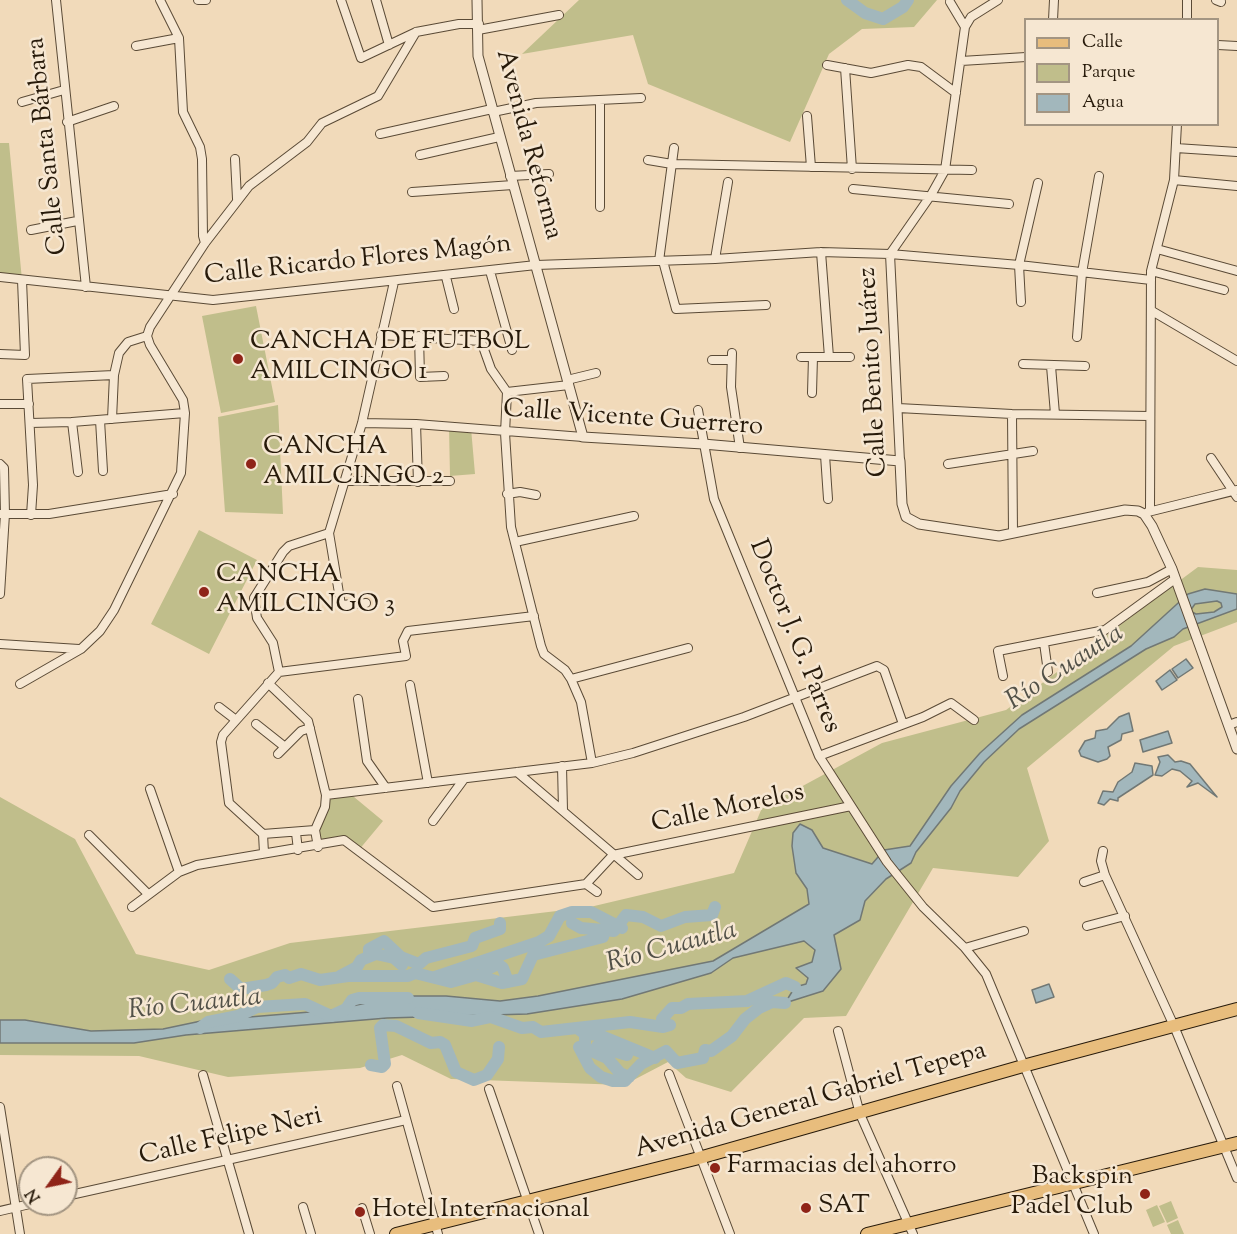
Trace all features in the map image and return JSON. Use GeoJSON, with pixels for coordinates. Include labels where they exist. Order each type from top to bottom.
{"type":"FeatureCollection","features":[{"type":"Feature","properties":{"kind":"main road","name":"Avenida General Gabriel Tepepa"},"geometry":{"type":"LineString","coordinates":[[396,1234],[437,1229],[527,1201],[699,1158],[1023,1066],[1237,1009]]}},
{"type":"Feature","properties":{"kind":"main road"},"geometry":{"type":"LineString","coordinates":[[867,1234],[911,1229],[1073,1182],[1237,1143]]}},
{"type":"Feature","properties":{"kind":"street","name":"Calle Santa Bárbara"},"geometry":{"type":"LineString","coordinates":[[56,0],[77,221],[86,287]]}},
{"type":"Feature","properties":{"kind":"street"},"geometry":{"type":"LineString","coordinates":[[160,0],[179,38],[183,112],[200,147],[203,236],[206,243]]}},
{"type":"Feature","properties":{"kind":"street"},"geometry":{"type":"LineString","coordinates":[[198,0],[206,0]]}},
{"type":"Feature","properties":{"kind":"street"},"geometry":{"type":"LineString","coordinates":[[342,0],[361,58],[416,33],[459,24],[479,27],[559,15]]}},
{"type":"Feature","properties":{"kind":"street"},"geometry":{"type":"LineString","coordinates":[[376,0],[388,45]]}},
{"type":"Feature","properties":{"kind":"street","name":"Avenida Reforma"},"geometry":{"type":"LineString","coordinates":[[478,0],[478,56],[583,437]]}},
{"type":"Feature","properties":{"kind":"street"},"geometry":{"type":"LineString","coordinates":[[950,2],[964,27],[971,17],[998,0]]}},
{"type":"Feature","properties":{"kind":"street"},"geometry":{"type":"LineString","coordinates":[[1053,18],[1054,0]]}},
{"type":"Feature","properties":{"kind":"street"},"geometry":{"type":"LineString","coordinates":[[1187,18],[1188,0]]}},
{"type":"Feature","properties":{"kind":"street","name":"Calle Benito Juárez"},"geometry":{"type":"LineString","coordinates":[[964,27],[945,170],[931,195],[890,254],[903,511],[911,521],[999,536],[1125,510],[1147,513]]}},
{"type":"Feature","properties":{"kind":"street"},"geometry":{"type":"LineString","coordinates":[[112,420],[114,375],[122,346],[147,336],[171,296],[237,199],[255,181],[307,142],[321,123],[378,96],[416,33]]}},
{"type":"Feature","properties":{"kind":"street"},"geometry":{"type":"LineString","coordinates":[[136,46],[179,38]]}},
{"type":"Feature","properties":{"kind":"street"},"geometry":{"type":"LineString","coordinates":[[1219,45],[1237,46]]}},
{"type":"Feature","properties":{"kind":"street"},"geometry":{"type":"LineString","coordinates":[[961,61],[1024,57]]}},
{"type":"Feature","properties":{"kind":"street"},"geometry":{"type":"LineString","coordinates":[[827,65],[871,73],[902,65],[921,67],[956,93]]}},
{"type":"Feature","properties":{"kind":"street"},"geometry":{"type":"LineString","coordinates":[[845,68],[852,169]]}},
{"type":"Feature","properties":{"kind":"street"},"geometry":{"type":"LineString","coordinates":[[22,102],[64,90]]}},
{"type":"Feature","properties":{"kind":"street"},"geometry":{"type":"LineString","coordinates":[[380,134],[536,103],[641,98]]}},
{"type":"Feature","properties":{"kind":"street"},"geometry":{"type":"LineString","coordinates":[[600,101],[600,207]]}},
{"type":"Feature","properties":{"kind":"street"},"geometry":{"type":"LineString","coordinates":[[67,122],[114,106]]}},
{"type":"Feature","properties":{"kind":"street"},"geometry":{"type":"LineString","coordinates":[[807,116],[811,167]]}},
{"type":"Feature","properties":{"kind":"street"},"geometry":{"type":"LineString","coordinates":[[1178,126],[1174,180],[1151,271],[1147,513],[1172,569],[1233,724],[1237,749]]}},
{"type":"Feature","properties":{"kind":"street"},"geometry":{"type":"LineString","coordinates":[[420,155],[499,137]]}},
{"type":"Feature","properties":{"kind":"street"},"geometry":{"type":"LineString","coordinates":[[674,148],[661,261],[676,309],[766,304]]}},
{"type":"Feature","properties":{"kind":"street"},"geometry":{"type":"LineString","coordinates":[[1176,148],[1237,152]]}},
{"type":"Feature","properties":{"kind":"street"},"geometry":{"type":"LineString","coordinates":[[235,159],[237,199]]}},
{"type":"Feature","properties":{"kind":"street"},"geometry":{"type":"LineString","coordinates":[[648,160],[672,164],[972,170]]}},
{"type":"Feature","properties":{"kind":"street"},"geometry":{"type":"LineString","coordinates":[[412,192],[512,181],[549,174]]}},
{"type":"Feature","properties":{"kind":"street"},"geometry":{"type":"LineString","coordinates":[[1077,337],[1082,273],[1099,176]]}},
{"type":"Feature","properties":{"kind":"street"},"geometry":{"type":"LineString","coordinates":[[1174,180],[1237,186]]}},
{"type":"Feature","properties":{"kind":"street"},"geometry":{"type":"LineString","coordinates":[[715,259],[728,182]]}},
{"type":"Feature","properties":{"kind":"street"},"geometry":{"type":"LineString","coordinates":[[1022,302],[1019,265],[1038,183]]}},
{"type":"Feature","properties":{"kind":"street"},"geometry":{"type":"LineString","coordinates":[[853,189],[1009,204]]}},
{"type":"Feature","properties":{"kind":"street"},"geometry":{"type":"LineString","coordinates":[[31,230],[77,221]]}},
{"type":"Feature","properties":{"kind":"street"},"geometry":{"type":"LineString","coordinates":[[1157,249],[1237,271]]}},
{"type":"Feature","properties":{"kind":"street"},"geometry":{"type":"LineString","coordinates":[[821,252],[829,357]]}},
{"type":"Feature","properties":{"kind":"street","name":"Calle Ricardo Flores Magón"},"geometry":{"type":"LineString","coordinates":[[0,277],[213,300],[446,277],[536,265],[715,259],[821,252],[890,254],[1019,265],[1151,280]]}},
{"type":"Feature","properties":{"kind":"street"},"geometry":{"type":"LineString","coordinates":[[490,271],[512,350]]}},
{"type":"Feature","properties":{"kind":"street"},"geometry":{"type":"LineString","coordinates":[[1151,271],[1224,290]]}},
{"type":"Feature","properties":{"kind":"street"},"geometry":{"type":"LineString","coordinates":[[446,277],[454,309]]}},
{"type":"Feature","properties":{"kind":"street"},"geometry":{"type":"LineString","coordinates":[[0,354],[25,355],[22,280]]}},
{"type":"Feature","properties":{"kind":"street"},"geometry":{"type":"LineString","coordinates":[[366,603],[341,605],[329,534],[362,423],[394,282]]}},
{"type":"Feature","properties":{"kind":"street"},"geometry":{"type":"LineString","coordinates":[[1152,311],[1237,361]]}},
{"type":"Feature","properties":{"kind":"street"},"geometry":{"type":"LineString","coordinates":[[381,335],[481,341],[491,369],[507,392],[505,433],[507,494],[515,543],[544,654],[565,670],[581,702],[592,763]]}},
{"type":"Feature","properties":{"kind":"street"},"geometry":{"type":"LineString","coordinates":[[20,684],[81,649],[100,631],[114,610],[181,472],[185,412],[183,400],[147,336]]}},
{"type":"Feature","properties":{"kind":"street"},"geometry":{"type":"LineString","coordinates":[[419,336],[420,377],[444,376]]}},
{"type":"Feature","properties":{"kind":"street"},"geometry":{"type":"LineString","coordinates":[[712,360],[732,356],[731,387],[740,448]]}},
{"type":"Feature","properties":{"kind":"street"},"geometry":{"type":"LineString","coordinates":[[801,357],[850,357]]}},
{"type":"Feature","properties":{"kind":"street"},"geometry":{"type":"LineString","coordinates":[[812,393],[813,357]]}},
{"type":"Feature","properties":{"kind":"street"},"geometry":{"type":"LineString","coordinates":[[1023,364],[1084,366]]}},
{"type":"Feature","properties":{"kind":"street"},"geometry":{"type":"LineString","coordinates":[[1051,366],[1055,414]]}},
{"type":"Feature","properties":{"kind":"street"},"geometry":{"type":"LineString","coordinates":[[507,392],[568,382],[596,373]]}},
{"type":"Feature","properties":{"kind":"street"},"geometry":{"type":"LineString","coordinates":[[31,515],[33,485],[27,380],[114,375]]}},
{"type":"Feature","properties":{"kind":"street"},"geometry":{"type":"LineString","coordinates":[[0,404],[29,404]]}},
{"type":"Feature","properties":{"kind":"street"},"geometry":{"type":"LineString","coordinates":[[898,408],[1012,414],[1150,416]]}},
{"type":"Feature","properties":{"kind":"street","name":"Doctor J. G. Parres"},"geometry":{"type":"LineString","coordinates":[[698,410],[714,499],[819,756],[887,862],[923,908],[965,948],[986,974],[1094,1234]]}},
{"type":"Feature","properties":{"kind":"street"},"geometry":{"type":"LineString","coordinates":[[30,423],[112,420],[185,412]]}},
{"type":"Feature","properties":{"kind":"street"},"geometry":{"type":"LineString","coordinates":[[1012,414],[1013,533]]}},
{"type":"Feature","properties":{"kind":"street"},"geometry":{"type":"LineString","coordinates":[[100,420],[103,471]]}},
{"type":"Feature","properties":{"kind":"street"},"geometry":{"type":"LineString","coordinates":[[72,422],[78,472]]}},
{"type":"Feature","properties":{"kind":"street","name":"Calle Vicente Guerrero"},"geometry":{"type":"LineString","coordinates":[[362,423],[416,424],[505,433],[703,444],[900,461]]}},
{"type":"Feature","properties":{"kind":"street"},"geometry":{"type":"LineString","coordinates":[[416,424],[418,482]]}},
{"type":"Feature","properties":{"kind":"street"},"geometry":{"type":"LineString","coordinates":[[948,464],[1033,451]]}},
{"type":"Feature","properties":{"kind":"street"},"geometry":{"type":"LineString","coordinates":[[825,455],[828,499]]}},
{"type":"Feature","properties":{"kind":"street"},"geometry":{"type":"LineString","coordinates":[[1147,513],[1236,493],[1211,458]]}},
{"type":"Feature","properties":{"kind":"street"},"geometry":{"type":"LineString","coordinates":[[0,464],[4,468],[0,594]]}},
{"type":"Feature","properties":{"kind":"street"},"geometry":{"type":"LineString","coordinates":[[346,481],[450,481]]}},
{"type":"Feature","properties":{"kind":"street"},"geometry":{"type":"LineString","coordinates":[[507,494],[520,492],[536,495]]}},
{"type":"Feature","properties":{"kind":"street"},"geometry":{"type":"LineString","coordinates":[[3,514],[31,515],[172,494]]}},
{"type":"Feature","properties":{"kind":"street"},"geometry":{"type":"LineString","coordinates":[[515,543],[634,516]]}},
{"type":"Feature","properties":{"kind":"street"},"geometry":{"type":"LineString","coordinates":[[279,672],[273,643],[257,618],[254,598],[289,546],[329,534]]}},
{"type":"Feature","properties":{"kind":"street"},"geometry":{"type":"LineString","coordinates":[[1096,593],[1148,582],[1172,569]]}},
{"type":"Feature","properties":{"kind":"street"},"geometry":{"type":"LineString","coordinates":[[1003,676],[998,651],[1105,630],[1176,579]]}},
{"type":"Feature","properties":{"kind":"street"},"geometry":{"type":"LineString","coordinates":[[315,830],[263,834],[229,803],[221,742],[236,720],[279,672],[406,656],[403,640],[408,631],[534,616]]}},
{"type":"Feature","properties":{"kind":"street"},"geometry":{"type":"LineString","coordinates":[[1044,643],[1048,672]]}},
{"type":"Feature","properties":{"kind":"street"},"geometry":{"type":"LineString","coordinates":[[0,644],[81,649]]}},
{"type":"Feature","properties":{"kind":"street"},"geometry":{"type":"LineString","coordinates":[[571,679],[688,648]]}},
{"type":"Feature","properties":{"kind":"street"},"geometry":{"type":"LineString","coordinates":[[326,795],[592,763],[679,739],[881,666],[903,724]]}},
{"type":"Feature","properties":{"kind":"street"},"geometry":{"type":"LineString","coordinates":[[268,683],[308,721],[326,795],[325,807],[315,830],[318,847]]}},
{"type":"Feature","properties":{"kind":"street"},"geometry":{"type":"LineString","coordinates":[[410,685],[428,783]]}},
{"type":"Feature","properties":{"kind":"street"},"geometry":{"type":"LineString","coordinates":[[358,699],[367,761],[386,788]]}},
{"type":"Feature","properties":{"kind":"street"},"geometry":{"type":"LineString","coordinates":[[819,756],[951,703],[974,720]]}},
{"type":"Feature","properties":{"kind":"street"},"geometry":{"type":"LineString","coordinates":[[219,707],[236,720]]}},
{"type":"Feature","properties":{"kind":"street"},"geometry":{"type":"LineString","coordinates":[[256,724],[285,747]]}},
{"type":"Feature","properties":{"kind":"street"},"geometry":{"type":"LineString","coordinates":[[278,754],[301,731],[310,729]]}},
{"type":"Feature","properties":{"kind":"street"},"geometry":{"type":"LineString","coordinates":[[562,766],[563,810]]}},
{"type":"Feature","properties":{"kind":"street"},"geometry":{"type":"LineString","coordinates":[[517,772],[638,875]]}},
{"type":"Feature","properties":{"kind":"street"},"geometry":{"type":"LineString","coordinates":[[433,821],[464,779]]}},
{"type":"Feature","properties":{"kind":"street"},"geometry":{"type":"LineString","coordinates":[[150,789],[178,872]]}},
{"type":"Feature","properties":{"kind":"street","name":"Calle Morelos"},"geometry":{"type":"LineString","coordinates":[[613,855],[851,806]]}},
{"type":"Feature","properties":{"kind":"street"},"geometry":{"type":"LineString","coordinates":[[294,851],[296,833]]}},
{"type":"Feature","properties":{"kind":"street"},"geometry":{"type":"LineString","coordinates":[[263,834],[264,853]]}},
{"type":"Feature","properties":{"kind":"street"},"geometry":{"type":"LineString","coordinates":[[89,835],[148,894]]}},
{"type":"Feature","properties":{"kind":"street"},"geometry":{"type":"LineString","coordinates":[[132,907],[178,872],[197,865],[264,853],[318,847],[344,840],[433,908],[586,884],[613,855]]}},
{"type":"Feature","properties":{"kind":"street"},"geometry":{"type":"LineString","coordinates":[[1103,851],[1101,861],[1104,875],[1125,915],[1174,1026],[1237,1178]]}},
{"type":"Feature","properties":{"kind":"street"},"geometry":{"type":"LineString","coordinates":[[1084,882],[1104,875]]}},
{"type":"Feature","properties":{"kind":"street"},"geometry":{"type":"LineString","coordinates":[[586,884],[597,892]]}},
{"type":"Feature","properties":{"kind":"street"},"geometry":{"type":"LineString","coordinates":[[1087,926],[1125,915]]}},
{"type":"Feature","properties":{"kind":"street"},"geometry":{"type":"LineString","coordinates":[[965,948],[1024,931]]}},
{"type":"Feature","properties":{"kind":"street"},"geometry":{"type":"LineString","coordinates":[[838,1031],[860,1114],[911,1229]]}},
{"type":"Feature","properties":{"kind":"street"},"geometry":{"type":"LineString","coordinates":[[669,1074],[699,1158],[730,1234]]}},
{"type":"Feature","properties":{"kind":"street"},"geometry":{"type":"LineString","coordinates":[[203,1075],[249,1234]]}},
{"type":"Feature","properties":{"kind":"street"},"geometry":{"type":"LineString","coordinates":[[397,1086],[437,1229]]}},
{"type":"Feature","properties":{"kind":"street"},"geometry":{"type":"LineString","coordinates":[[489,1089],[539,1234]]}},
{"type":"Feature","properties":{"kind":"street"},"geometry":{"type":"LineString","coordinates":[[0,1107],[20,1234]]}},
{"type":"Feature","properties":{"kind":"street","name":"Calle Felipe Neri"},"geometry":{"type":"LineString","coordinates":[[78,1193],[406,1120]]}},
{"type":"Feature","properties":{"kind":"street"},"geometry":{"type":"LineString","coordinates":[[0,1211],[18,1206]]}},
{"type":"Feature","properties":{"kind":"street"},"geometry":{"type":"LineString","coordinates":[[303,1207],[311,1234]]}},
{"type":"Feature","properties":{"kind":"street"},"geometry":{"type":"LineString","coordinates":[[362,1208],[370,1234]]}},
{"type":"Feature","properties":{"kind":"green space"},"geometry":{"type":"Polygon","coordinates":[[[579,0],[937,0],[914,27],[862,29],[829,54],[790,142],[648,84],[633,35],[522,54],[579,0]]]}},
{"type":"Feature","properties":{"kind":"green space"},"geometry":{"type":"Polygon","coordinates":[[[0,143],[9,143],[22,280],[0,277],[0,143]]]}},
{"type":"Feature","properties":{"kind":"green space","name":"CANCHA DE FUTBOL AMILCINGO 1"},"geometry":{"type":"Polygon","coordinates":[[[256,306],[275,402],[221,413],[202,316],[256,306]]]}},
{"type":"Feature","properties":{"kind":"green space","name":"CANCHA AMILCINGO 2"},"geometry":{"type":"Polygon","coordinates":[[[278,405],[283,514],[225,512],[218,417],[278,405]]]}},
{"type":"Feature","properties":{"kind":"green space"},"geometry":{"type":"Polygon","coordinates":[[[449,427],[471,428],[475,474],[450,476],[449,427]]]}},
{"type":"Feature","properties":{"kind":"green space","name":"CANCHA AMILCINGO 3"},"geometry":{"type":"Polygon","coordinates":[[[199,530],[257,560],[209,654],[151,624],[199,530]]]}},
{"type":"Feature","properties":{"kind":"green space"},"geometry":{"type":"Polygon","coordinates":[[[1198,567],[1237,570],[1237,622],[1174,646],[1027,768],[1049,841],[1018,877],[933,868],[846,1016],[804,1018],[731,1092],[686,1078],[668,1062],[624,1085],[451,1079],[402,1055],[360,1068],[228,1077],[139,1056],[0,1055],[0,797],[75,839],[136,954],[209,970],[290,943],[590,907],[734,873],[762,808],[882,743],[1006,710],[1198,567]]]}},
{"type":"Feature","properties":{"kind":"green space"},"geometry":{"type":"Polygon","coordinates":[[[348,792],[383,821],[358,851],[344,841],[318,847],[315,830],[326,795],[348,792]]]}},
{"type":"Feature","properties":{"kind":"green space"},"geometry":{"type":"Polygon","coordinates":[[[1171,1201],[1178,1218],[1167,1223],[1159,1206],[1171,1201]]]}},
{"type":"Feature","properties":{"kind":"green space"},"geometry":{"type":"Polygon","coordinates":[[[1157,1205],[1165,1222],[1153,1227],[1146,1210],[1157,1205]]]}},
{"type":"Feature","properties":{"kind":"green space"},"geometry":{"type":"Polygon","coordinates":[[[1178,1220],[1184,1234],[1171,1234],[1167,1225],[1178,1220]]]}},
{"type":"Feature","properties":{"kind":"water"},"geometry":{"type":"Polygon","coordinates":[[[1205,589],[1237,594],[1237,609],[1183,629],[1174,637],[1146,649],[1019,729],[984,762],[960,791],[951,808],[916,852],[911,863],[886,879],[865,901],[860,920],[834,935],[841,969],[823,991],[785,1003],[795,987],[806,984],[808,978],[796,968],[812,962],[815,950],[804,941],[733,958],[711,973],[622,999],[527,1014],[387,1018],[186,1035],[134,1043],[0,1043],[0,1020],[25,1020],[91,1031],[163,1029],[201,1021],[334,1010],[398,996],[446,996],[500,1001],[538,996],[713,961],[809,904],[807,889],[796,873],[792,846],[793,833],[800,824],[812,830],[823,848],[872,864],[884,850],[910,846],[951,786],[980,753],[1022,715],[1131,646],[1188,594],[1205,589]],[[1217,601],[1195,604],[1190,611],[1196,614],[1214,612],[1222,607],[1217,601]]]}},
{"type":"Feature","properties":{"kind":"water"},"geometry":{"type":"Polygon","coordinates":[[[1186,659],[1193,668],[1178,678],[1172,669],[1186,659]]]}},
{"type":"Feature","properties":{"kind":"water"},"geometry":{"type":"Polygon","coordinates":[[[1170,670],[1177,680],[1162,690],[1156,681],[1170,670]]]}},
{"type":"Feature","properties":{"kind":"water"},"geometry":{"type":"Polygon","coordinates":[[[1129,713],[1133,731],[1122,734],[1121,740],[1108,747],[1110,756],[1107,759],[1098,762],[1081,756],[1079,751],[1085,741],[1095,738],[1096,731],[1107,729],[1119,717],[1129,713]]]}},
{"type":"Feature","properties":{"kind":"water"},"geometry":{"type":"Polygon","coordinates":[[[1168,731],[1172,743],[1143,752],[1140,740],[1168,731]]]}},
{"type":"Feature","properties":{"kind":"water"},"geometry":{"type":"Polygon","coordinates":[[[1168,755],[1175,762],[1190,764],[1217,797],[1198,783],[1187,787],[1192,781],[1180,771],[1172,769],[1162,776],[1155,775],[1160,762],[1158,757],[1168,755]]]}},
{"type":"Feature","properties":{"kind":"water"},"geometry":{"type":"Polygon","coordinates":[[[1135,763],[1152,766],[1153,775],[1118,798],[1118,801],[1110,799],[1104,805],[1098,803],[1103,791],[1113,792],[1118,782],[1132,772],[1135,763]]]}},
{"type":"Feature","properties":{"kind":"water"},"geometry":{"type":"Polygon","coordinates":[[[1049,984],[1054,997],[1036,1003],[1032,990],[1049,984]]]}},
{"type":"Feature","properties":{"kind":"waterway"},"geometry":{"type":"LineString","coordinates":[[847,0],[865,13],[883,19],[903,7],[908,0]]}},
{"type":"Feature","properties":{"kind":"waterway","name":"Río Cuautla"},"geometry":{"type":"LineString","coordinates":[[572,923],[581,928],[614,931],[626,915],[643,917],[661,926],[685,917],[712,915],[715,907]]}},
{"type":"Feature","properties":{"kind":"waterway"},"geometry":{"type":"LineString","coordinates":[[435,977],[539,942],[549,936],[560,916],[572,912],[591,912],[622,928]]}},
{"type":"Feature","properties":{"kind":"waterway"},"geometry":{"type":"LineString","coordinates":[[369,956],[369,949],[384,941],[401,957],[419,964],[426,958],[472,946],[475,938],[500,929],[500,923]]}},
{"type":"Feature","properties":{"kind":"waterway","name":"Río Cuautla"},"geometry":{"type":"LineString","coordinates":[[230,979],[241,989],[266,985],[272,983],[277,977],[285,975],[289,978],[301,974],[320,980],[348,976],[408,976],[415,973],[451,982],[476,975],[502,983],[522,979],[533,955],[603,937]]}},
{"type":"Feature","properties":{"kind":"waterway"},"geometry":{"type":"LineString","coordinates":[[340,976],[357,967],[361,960],[376,954],[394,958],[402,965]]}},
{"type":"Feature","properties":{"kind":"waterway"},"geometry":{"type":"LineString","coordinates":[[484,971],[498,964],[503,968],[508,982]]}},
{"type":"Feature","properties":{"kind":"waterway"},"geometry":{"type":"LineString","coordinates":[[662,1019],[672,1008],[681,1008],[688,1004],[747,1001],[786,983],[795,987]]}},
{"type":"Feature","properties":{"kind":"waterway","name":"Río Cuautla"},"geometry":{"type":"LineString","coordinates":[[200,1028],[208,1022],[238,1016],[257,1007],[305,1004],[331,1016],[346,1009],[352,1000],[359,998],[408,998]]}},
{"type":"Feature","properties":{"kind":"waterway"},"geometry":{"type":"LineString","coordinates":[[579,1047],[590,1068],[601,1077],[613,1081],[625,1081],[641,1064],[666,1051],[677,1063],[703,1058],[705,1050],[711,1051],[732,1036],[745,1019],[759,1008],[772,1002],[785,1003]]}},
{"type":"Feature","properties":{"kind":"waterway"},"geometry":{"type":"LineString","coordinates":[[418,1013],[472,1021],[491,1017],[522,1028],[533,1027],[541,1032],[630,1022],[663,1027],[670,1025]]}},
{"type":"Feature","properties":{"kind":"waterway"},"geometry":{"type":"LineString","coordinates":[[371,1065],[382,1067],[385,1064],[380,1028],[383,1025],[396,1026],[431,1043],[440,1042],[445,1045],[456,1072],[474,1080],[487,1075],[498,1059],[499,1047]]}},
{"type":"Feature","properties":{"kind":"waterway"},"geometry":{"type":"LineString","coordinates":[[577,1028],[585,1034],[585,1048],[607,1058],[620,1073],[629,1077]]}},
{"type":"Feature","properties":{"kind":"waterway"},"geometry":{"type":"LineString","coordinates":[[585,1034],[599,1035],[655,1058]]}},
{"type":"Feature","properties":{"kind":"waterway"},"geometry":{"type":"LineString","coordinates":[[597,1046],[627,1055]]}},
{"type":"Feature","properties":{"kind":"place","name":"CANCHA DE FUTBOL AMILCINGO 1"},"geometry":{"type":"Point","coordinates":[238,359]}},
{"type":"Feature","properties":{"kind":"place","name":"CANCHA AMILCINGO 2"},"geometry":{"type":"Point","coordinates":[251,464]}},
{"type":"Feature","properties":{"kind":"place","name":"CANCHA AMILCINGO 3"},"geometry":{"type":"Point","coordinates":[204,592]}},
{"type":"Feature","properties":{"kind":"place","name":"Farmacias del ahorro"},"geometry":{"type":"Point","coordinates":[715,1168]}},
{"type":"Feature","properties":{"kind":"place","name":"Backspin Padel Club"},"geometry":{"type":"Point","coordinates":[1145,1194]}},
{"type":"Feature","properties":{"kind":"place","name":"SAT"},"geometry":{"type":"Point","coordinates":[806,1208]}},
{"type":"Feature","properties":{"kind":"place","name":"Hotel Internacional"},"geometry":{"type":"Point","coordinates":[360,1212]}}]}
